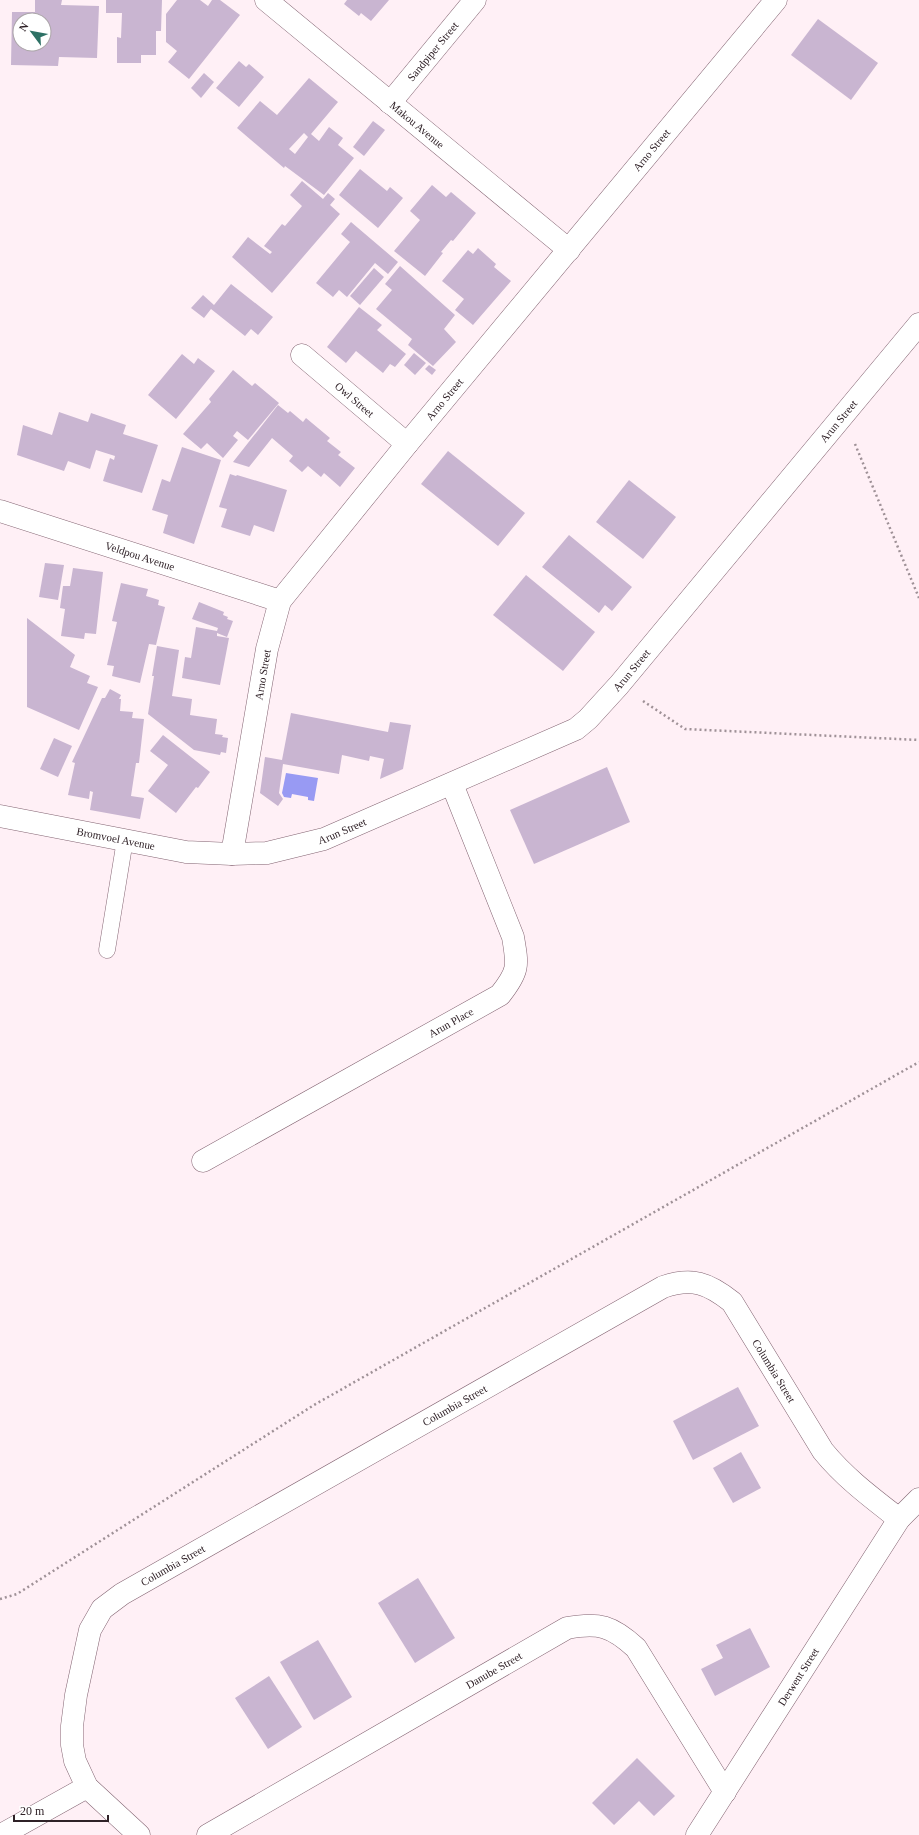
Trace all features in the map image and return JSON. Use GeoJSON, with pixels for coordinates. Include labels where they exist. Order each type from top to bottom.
{"type":"FeatureCollection","features":[{"type":"Feature","properties":{"kind":"street","name":"Makou Avenue"},"geometry":{"type":"LineString","coordinates":[[266,0],[569,250]]}},
{"type":"Feature","properties":{"kind":"street","name":"Sandpiper Street"},"geometry":{"type":"LineString","coordinates":[[390,103],[475,0]]}},
{"type":"Feature","properties":{"kind":"street","name":"Arno Street"},"geometry":{"type":"LineString","coordinates":[[232,854],[267,649],[280,601],[407,444],[776,0]]}},
{"type":"Feature","properties":{"kind":"street","name":"Arun Street"},"geometry":{"type":"LineString","coordinates":[[232,854],[267,853],[324,839],[576,729],[588,719],[619,685],[919,324]]}},
{"type":"Feature","properties":{"kind":"street","name":"Owl Street"},"geometry":{"type":"LineString","coordinates":[[302,355],[407,444]]}},
{"type":"Feature","properties":{"kind":"street","name":"Veldpou Avenue"},"geometry":{"type":"LineString","coordinates":[[0,511],[280,601]]}},
{"type":"Feature","properties":{"kind":"street","name":"Arun Place"},"geometry":{"type":"LineString","coordinates":[[203,1161],[500,995],[512,980],[517,961],[513,936],[452,784]]}},
{"type":"Feature","properties":{"kind":"street","name":"Bromvoel Avenue"},"geometry":{"type":"LineString","coordinates":[[0,816],[186,852],[232,854]]}},
{"type":"Feature","properties":{"kind":"street","name":"Columbia Street"},"geometry":{"type":"LineString","coordinates":[[87,1787],[75,1761],[72,1726],[76,1695],[86,1644],[97,1616],[107,1605],[122,1594],[663,1287],[675,1283],[685,1281],[696,1282],[719,1292],[732,1302],[822,1451],[833,1464],[861,1489],[899,1519]]}},
{"type":"Feature","properties":{"kind":"street","name":"Derwent Street"},"geometry":{"type":"LineString","coordinates":[[697,1835],[899,1519],[919,1499]]}},
{"type":"Feature","properties":{"kind":"street","name":"Danube Street"},"geometry":{"type":"LineString","coordinates":[[208,1835],[567,1628],[586,1625],[605,1627],[622,1635],[636,1648],[724,1792]]}},
{"type":"Feature","properties":{"kind":"street"},"geometry":{"type":"LineString","coordinates":[[1,1835],[87,1787],[138,1835]]}},
{"type":"Feature","properties":{"kind":"lane"},"geometry":{"type":"LineString","coordinates":[[106,950],[125,840]]}},
{"type":"Feature","properties":{"kind":"path"},"geometry":{"type":"LineString","coordinates":[[843,415],[919,598]]}},
{"type":"Feature","properties":{"kind":"path"},"geometry":{"type":"LineString","coordinates":[[619,685],[685,729],[919,740]]}},
{"type":"Feature","properties":{"kind":"path"},"geometry":{"type":"LineString","coordinates":[[0,1599],[17,1594],[314,1405],[919,1062]]}},
{"type":"Feature","properties":{"kind":"water"},"geometry":{"type":"Polygon","coordinates":[[[286,773],[318,778],[314,801],[308,800],[308,797],[292,794],[291,798],[284,797],[282,793],[286,773]]]}},
{"type":"Feature","properties":{"kind":"building"},"geometry":{"type":"Polygon","coordinates":[[[35,0],[62,0],[61,5],[99,6],[97,58],[59,57],[58,66],[11,65],[12,12],[12,52],[52,52],[52,12],[35,12],[35,0]]]}},
{"type":"Feature","properties":{"kind":"building"},"geometry":{"type":"Polygon","coordinates":[[[106,0],[162,0],[161,31],[156,31],[156,55],[141,55],[141,63],[117,63],[117,37],[121,38],[122,13],[106,13],[106,0]]]}},
{"type":"Feature","properties":{"kind":"building"},"geometry":{"type":"Polygon","coordinates":[[[177,0],[200,0],[208,6],[212,0],[220,0],[240,15],[189,79],[168,62],[177,51],[166,42],[166,14],[177,0]]]}},
{"type":"Feature","properties":{"kind":"building"},"geometry":{"type":"Polygon","coordinates":[[[347,0],[389,0],[371,21],[361,13],[359,16],[344,4],[347,0]]]}},
{"type":"Feature","properties":{"kind":"building"},"geometry":{"type":"Polygon","coordinates":[[[818,19],[878,63],[851,100],[791,55],[818,19]]]}},
{"type":"Feature","properties":{"kind":"building"},"geometry":{"type":"Polygon","coordinates":[[[239,61],[246,67],[249,64],[264,77],[239,107],[216,88],[239,61]]]}},
{"type":"Feature","properties":{"kind":"building"},"geometry":{"type":"Polygon","coordinates":[[[204,73],[214,82],[201,98],[191,88],[204,73]]]}},
{"type":"Feature","properties":{"kind":"building"},"geometry":{"type":"Polygon","coordinates":[[[309,78],[338,102],[311,134],[319,141],[329,127],[343,138],[338,145],[354,158],[324,195],[285,166],[284,168],[237,128],[260,101],[277,115],[309,78]],[[304,133],[289,149],[295,154],[308,137],[304,133]]]}},
{"type":"Feature","properties":{"kind":"building"},"geometry":{"type":"Polygon","coordinates":[[[373,121],[385,130],[364,156],[353,147],[373,121]]]}},
{"type":"Feature","properties":{"kind":"building"},"geometry":{"type":"Polygon","coordinates":[[[360,169],[387,191],[390,187],[403,198],[378,228],[339,195],[360,169]]]}},
{"type":"Feature","properties":{"kind":"building"},"geometry":{"type":"Polygon","coordinates":[[[302,181],[323,199],[328,193],[335,199],[330,205],[340,214],[272,293],[232,257],[248,237],[270,254],[272,252],[264,246],[282,224],[285,226],[302,206],[290,195],[302,181]]]}},
{"type":"Feature","properties":{"kind":"building"},"geometry":{"type":"Polygon","coordinates":[[[432,185],[446,197],[451,192],[476,213],[453,241],[451,240],[441,252],[443,253],[425,276],[394,251],[420,220],[410,211],[432,185]]]}},
{"type":"Feature","properties":{"kind":"building"},"geometry":{"type":"Polygon","coordinates":[[[351,222],[398,262],[388,274],[375,263],[347,297],[339,290],[333,297],[316,283],[350,242],[341,234],[351,222]]]}},
{"type":"Feature","properties":{"kind":"building"},"geometry":{"type":"Polygon","coordinates":[[[478,248],[496,264],[494,267],[511,281],[473,325],[455,310],[464,299],[442,281],[468,250],[473,254],[478,248]]]}},
{"type":"Feature","properties":{"kind":"building"},"geometry":{"type":"Polygon","coordinates":[[[400,266],[455,315],[444,329],[456,342],[433,366],[408,345],[412,339],[376,309],[392,290],[385,284],[400,266]]]}},
{"type":"Feature","properties":{"kind":"building"},"geometry":{"type":"Polygon","coordinates":[[[374,268],[384,277],[360,305],[350,296],[374,268]]]}},
{"type":"Feature","properties":{"kind":"building"},"geometry":{"type":"Polygon","coordinates":[[[231,284],[273,317],[258,335],[251,329],[245,336],[211,309],[204,318],[191,308],[203,295],[214,305],[231,284]]]}},
{"type":"Feature","properties":{"kind":"building"},"geometry":{"type":"Polygon","coordinates":[[[359,307],[382,325],[377,330],[406,354],[395,367],[390,364],[383,373],[356,351],[346,363],[327,347],[359,307]]]}},
{"type":"Feature","properties":{"kind":"building"},"geometry":{"type":"Polygon","coordinates":[[[414,353],[426,363],[415,375],[404,365],[414,353]]]}},
{"type":"Feature","properties":{"kind":"building"},"geometry":{"type":"Polygon","coordinates":[[[182,354],[194,364],[198,358],[215,371],[176,419],[148,395],[182,354]]]}},
{"type":"Feature","properties":{"kind":"building"},"geometry":{"type":"Polygon","coordinates":[[[429,365],[436,370],[432,375],[425,369],[429,365]]]}},
{"type":"Feature","properties":{"kind":"building"},"geometry":{"type":"Polygon","coordinates":[[[233,370],[252,386],[255,383],[279,403],[248,440],[237,431],[233,436],[238,440],[223,458],[207,443],[201,449],[183,434],[211,402],[209,399],[233,370]]]}},
{"type":"Feature","properties":{"kind":"building"},"geometry":{"type":"Polygon","coordinates":[[[278,405],[288,413],[290,411],[303,422],[306,418],[330,438],[327,441],[341,452],[338,455],[355,468],[340,487],[324,473],[321,477],[308,466],[302,472],[289,461],[293,456],[272,438],[249,467],[233,462],[278,405]]]}},
{"type":"Feature","properties":{"kind":"building"},"geometry":{"type":"Polygon","coordinates":[[[59,412],[88,422],[91,413],[126,425],[123,434],[158,445],[142,493],[103,481],[110,458],[114,460],[115,456],[96,450],[90,469],[68,461],[64,471],[17,455],[23,425],[52,435],[59,412]]]}},
{"type":"Feature","properties":{"kind":"building"},"geometry":{"type":"Polygon","coordinates":[[[182,447],[221,460],[194,544],[163,533],[168,515],[152,510],[162,479],[170,482],[182,447]]]}},
{"type":"Feature","properties":{"kind":"building"},"geometry":{"type":"Polygon","coordinates":[[[448,451],[525,513],[498,546],[421,484],[448,451]]]}},
{"type":"Feature","properties":{"kind":"building"},"geometry":{"type":"Polygon","coordinates":[[[230,474],[287,490],[274,532],[254,525],[250,536],[221,527],[227,509],[219,507],[230,474]]]}},
{"type":"Feature","properties":{"kind":"building"},"geometry":{"type":"Polygon","coordinates":[[[629,480],[676,517],[643,559],[596,522],[629,480]]]}},
{"type":"Feature","properties":{"kind":"building"},"geometry":{"type":"Polygon","coordinates":[[[569,535],[632,587],[612,611],[605,605],[599,613],[542,567],[569,535]]]}},
{"type":"Feature","properties":{"kind":"building"},"geometry":{"type":"Polygon","coordinates":[[[45,563],[64,565],[58,600],[39,597],[45,563]]]}},
{"type":"Feature","properties":{"kind":"building"},"geometry":{"type":"Polygon","coordinates":[[[73,568],[103,572],[96,634],[85,633],[84,639],[61,636],[65,609],[60,608],[63,586],[70,586],[73,568]]]}},
{"type":"Feature","properties":{"kind":"building"},"geometry":{"type":"Polygon","coordinates":[[[526,575],[595,632],[563,671],[493,615],[526,575]]]}},
{"type":"Feature","properties":{"kind":"building"},"geometry":{"type":"Polygon","coordinates":[[[121,583],[148,589],[146,596],[159,600],[158,605],[165,607],[156,645],[149,644],[140,683],[112,676],[114,666],[107,665],[117,622],[112,621],[121,583]]]}},
{"type":"Feature","properties":{"kind":"building"},"geometry":{"type":"Polygon","coordinates":[[[199,602],[224,612],[223,615],[228,617],[227,619],[233,621],[227,637],[217,633],[217,636],[229,638],[220,685],[182,678],[185,657],[191,658],[196,627],[217,631],[218,628],[192,619],[199,602]]]}},
{"type":"Feature","properties":{"kind":"building"},"geometry":{"type":"Polygon","coordinates":[[[27,618],[75,655],[70,667],[90,676],[87,683],[98,687],[79,730],[27,707],[27,618]]]}},
{"type":"Feature","properties":{"kind":"building"},"geometry":{"type":"Polygon","coordinates":[[[157,646],[179,650],[172,696],[192,699],[190,715],[217,719],[215,734],[223,735],[222,737],[228,738],[226,753],[221,752],[220,755],[194,750],[148,714],[157,646]]]}},
{"type":"Feature","properties":{"kind":"building"},"geometry":{"type":"Polygon","coordinates":[[[110,689],[121,695],[119,699],[121,699],[120,711],[133,712],[132,718],[144,719],[139,763],[136,763],[131,796],[144,798],[140,819],[90,810],[93,792],[90,791],[89,799],[68,795],[75,763],[72,762],[102,698],[105,698],[110,689]]]}},
{"type":"Feature","properties":{"kind":"building"},"geometry":{"type":"Polygon","coordinates":[[[291,713],[388,732],[390,722],[411,725],[403,769],[380,779],[384,759],[370,756],[369,761],[342,755],[339,774],[283,764],[279,793],[283,799],[278,806],[260,793],[265,757],[282,760],[291,713]]]}},
{"type":"Feature","properties":{"kind":"building"},"geometry":{"type":"Polygon","coordinates":[[[163,735],[210,772],[198,788],[196,787],[176,813],[148,791],[168,765],[150,751],[163,735]]]}},
{"type":"Feature","properties":{"kind":"building"},"geometry":{"type":"Polygon","coordinates":[[[54,738],[72,746],[58,777],[40,769],[54,738]]]}},
{"type":"Feature","properties":{"kind":"building"},"geometry":{"type":"Polygon","coordinates":[[[607,767],[630,822],[534,864],[510,810],[607,767]]]}},
{"type":"Feature","properties":{"kind":"building"},"geometry":{"type":"Polygon","coordinates":[[[738,1387],[759,1426],[693,1460],[673,1421],[738,1387]]]}},
{"type":"Feature","properties":{"kind":"building"},"geometry":{"type":"Polygon","coordinates":[[[741,1452],[761,1488],[733,1503],[713,1468],[741,1452]]]}},
{"type":"Feature","properties":{"kind":"building"},"geometry":{"type":"Polygon","coordinates":[[[418,1578],[455,1638],[415,1663],[378,1603],[418,1578]]]}},
{"type":"Feature","properties":{"kind":"building"},"geometry":{"type":"Polygon","coordinates":[[[750,1628],[770,1667],[715,1696],[701,1669],[723,1658],[716,1645],[750,1628]]]}},
{"type":"Feature","properties":{"kind":"building"},"geometry":{"type":"Polygon","coordinates":[[[318,1640],[352,1697],[314,1720],[280,1662],[318,1640]]]}},
{"type":"Feature","properties":{"kind":"building"},"geometry":{"type":"Polygon","coordinates":[[[269,1676],[302,1727],[268,1749],[235,1698],[269,1676]]]}},
{"type":"Feature","properties":{"kind":"building"},"geometry":{"type":"Polygon","coordinates":[[[637,1758],[675,1796],[654,1816],[639,1801],[614,1825],[592,1803],[637,1758]]]}}]}
